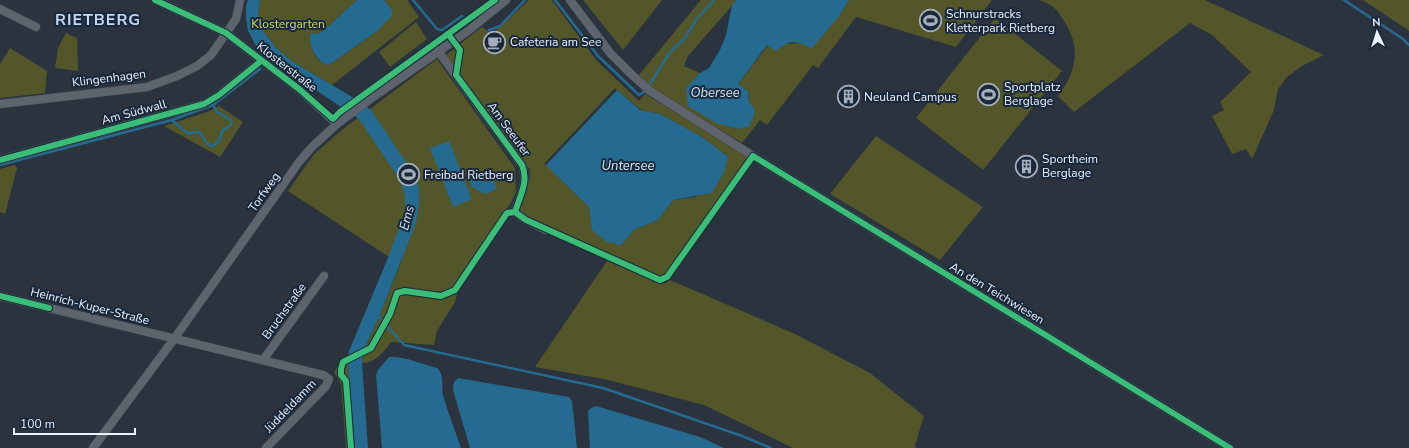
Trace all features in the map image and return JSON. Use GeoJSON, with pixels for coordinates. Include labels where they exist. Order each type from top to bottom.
{"type":"FeatureCollection","features":[{"type":"Feature","properties":{"kind":"street","name":"Klosterstraße"},"geometry":{"type":"LineString","coordinates":[[156,0],[226,33],[299,89],[335,122]]}},
{"type":"Feature","properties":{"kind":"street"},"geometry":{"type":"LineString","coordinates":[[226,33],[236,19],[240,0]]}},
{"type":"Feature","properties":{"kind":"street","name":"Torfweg"},"geometry":{"type":"LineString","coordinates":[[93,448],[174,339],[299,162],[312,146],[335,122],[345,118],[468,31],[506,0]]}},
{"type":"Feature","properties":{"kind":"street","name":"An den Teichwiesen"},"geometry":{"type":"LineString","coordinates":[[570,0],[611,54],[650,91],[764,163],[1230,448]]}},
{"type":"Feature","properties":{"kind":"street"},"geometry":{"type":"LineString","coordinates":[[0,9],[36,27]]}},
{"type":"Feature","properties":{"kind":"street","name":"Klingenhagen"},"geometry":{"type":"LineString","coordinates":[[0,104],[147,87],[177,76],[197,66],[211,55],[226,33]]}},
{"type":"Feature","properties":{"kind":"street","name":"Am Seeufer"},"geometry":{"type":"LineString","coordinates":[[438,51],[522,165],[526,179],[515,212],[526,220],[546,230]]}},
{"type":"Feature","properties":{"kind":"street","name":"Am Südwall"},"geometry":{"type":"LineString","coordinates":[[0,160],[204,104],[219,95],[261,61]]}},
{"type":"Feature","properties":{"kind":"street","name":"Bruchstraße"},"geometry":{"type":"LineString","coordinates":[[263,360],[324,276]]}},
{"type":"Feature","properties":{"kind":"street","name":"Heinrich-Kuper-Straße"},"geometry":{"type":"LineString","coordinates":[[0,296],[174,339]]}},
{"type":"Feature","properties":{"kind":"street"},"geometry":{"type":"LineString","coordinates":[[174,339],[263,360]]}},
{"type":"Feature","properties":{"kind":"street","name":"Jüddeldamm"},"geometry":{"type":"LineString","coordinates":[[263,360],[323,375],[329,379],[326,386],[266,448]]}},
{"type":"Feature","properties":{"kind":"green space","name":"Klostergarten"},"geometry":{"type":"Polygon","coordinates":[[[260,0],[357,0],[322,32],[317,34],[312,33],[312,48],[318,59],[327,65],[374,33],[391,17],[392,10],[384,0],[407,0],[419,17],[332,85],[293,62],[275,47],[261,28],[258,14],[260,0]]]}},
{"type":"Feature","properties":{"kind":"green space"},"geometry":{"type":"Polygon","coordinates":[[[529,0],[552,0],[597,61],[639,101],[645,94],[746,155],[746,161],[665,276],[660,278],[527,217],[520,211],[530,179],[530,170],[446,55],[482,27],[491,33],[500,27],[529,0]],[[617,90],[589,207],[592,230],[621,245],[635,229],[658,220],[673,200],[696,197],[728,157],[702,137],[660,114],[641,110],[617,90]]]}},
{"type":"Feature","properties":{"kind":"green space"},"geometry":{"type":"Polygon","coordinates":[[[583,0],[662,0],[623,50],[583,0]]]}},
{"type":"Feature","properties":{"kind":"green space"},"geometry":{"type":"Polygon","coordinates":[[[701,0],[737,0],[688,56],[684,66],[700,73],[686,88],[749,102],[748,91],[738,84],[768,45],[799,43],[839,16],[849,0],[992,0],[956,47],[856,17],[818,68],[813,65],[767,125],[760,120],[742,143],[655,90],[638,76],[701,0]]]}},
{"type":"Feature","properties":{"kind":"green space"},"geometry":{"type":"Polygon","coordinates":[[[1038,0],[1205,0],[1324,55],[1302,66],[1287,77],[1278,89],[1274,110],[1252,159],[1246,149],[1232,154],[1212,116],[1224,110],[1220,102],[1251,72],[1212,35],[1190,23],[1074,112],[1058,96],[1072,70],[1075,52],[1074,43],[1066,24],[1055,9],[1052,6],[1038,0]]]}},
{"type":"Feature","properties":{"kind":"green space"},"geometry":{"type":"Polygon","coordinates":[[[1363,0],[1409,0],[1409,31],[1408,30],[1363,0]]]}},
{"type":"Feature","properties":{"kind":"green space","name":"Sportplatz Berglage"},"geometry":{"type":"Polygon","coordinates":[[[995,18],[1062,71],[983,170],[916,118],[995,18]]]}},
{"type":"Feature","properties":{"kind":"green space"},"geometry":{"type":"Polygon","coordinates":[[[416,22],[427,39],[390,67],[379,52],[416,22]]]}},
{"type":"Feature","properties":{"kind":"green space"},"geometry":{"type":"Polygon","coordinates":[[[66,33],[77,38],[78,71],[55,68],[58,48],[66,33]]]}},
{"type":"Feature","properties":{"kind":"green space"},"geometry":{"type":"Polygon","coordinates":[[[10,48],[47,71],[45,93],[0,98],[0,64],[10,48]]]}},
{"type":"Feature","properties":{"kind":"green space","name":"Freibad Rietberg"},"geometry":{"type":"Polygon","coordinates":[[[437,59],[515,168],[516,192],[509,206],[504,212],[509,215],[458,291],[455,302],[437,331],[434,345],[391,342],[375,359],[367,363],[362,363],[364,349],[379,317],[402,260],[386,255],[288,191],[314,154],[343,129],[437,59]]]}},
{"type":"Feature","properties":{"kind":"green space"},"geometry":{"type":"Polygon","coordinates":[[[219,106],[243,122],[220,157],[164,126],[210,111],[219,106]]]}},
{"type":"Feature","properties":{"kind":"green space"},"geometry":{"type":"Polygon","coordinates":[[[876,136],[983,207],[940,260],[830,194],[876,136]]]}},
{"type":"Feature","properties":{"kind":"green space"},"geometry":{"type":"Polygon","coordinates":[[[15,165],[17,168],[5,214],[0,212],[0,169],[15,165]]]}},
{"type":"Feature","properties":{"kind":"green space"},"geometry":{"type":"Polygon","coordinates":[[[607,261],[664,284],[670,280],[795,334],[870,373],[924,416],[915,445],[916,448],[793,448],[704,405],[604,379],[535,367],[607,261]]]}},
{"type":"Feature","properties":{"kind":"green space"},"geometry":{"type":"Polygon","coordinates":[[[348,356],[355,448],[346,448],[341,384],[334,372],[341,361],[348,356]]]}},
{"type":"Feature","properties":{"kind":"water","name":"Ems"},"geometry":{"type":"Polygon","coordinates":[[[248,0],[260,0],[258,14],[261,28],[275,47],[293,62],[354,98],[371,110],[414,174],[419,188],[419,205],[416,223],[379,317],[364,349],[362,363],[368,448],[355,448],[348,363],[349,351],[402,221],[405,210],[405,196],[400,180],[359,119],[266,56],[256,46],[248,31],[246,6],[248,0]]]}},
{"type":"Feature","properties":{"kind":"water"},"geometry":{"type":"Polygon","coordinates":[[[357,0],[384,0],[392,10],[392,16],[374,33],[332,63],[326,65],[316,56],[312,48],[310,34],[322,32],[357,0]]]}},
{"type":"Feature","properties":{"kind":"water","name":"Obersee"},"geometry":{"type":"Polygon","coordinates":[[[737,0],[849,0],[839,16],[812,48],[793,42],[786,44],[776,51],[767,45],[738,84],[748,91],[749,102],[755,110],[749,126],[739,129],[716,123],[688,106],[686,88],[700,73],[709,68],[720,50],[726,35],[732,5],[737,0]]]}},
{"type":"Feature","properties":{"kind":"water","name":"Untersee"},"geometry":{"type":"Polygon","coordinates":[[[617,90],[640,110],[660,114],[702,137],[728,157],[724,172],[712,193],[673,200],[658,220],[635,229],[621,245],[607,242],[592,230],[589,207],[546,165],[617,90]]]}},
{"type":"Feature","properties":{"kind":"water"},"geometry":{"type":"Polygon","coordinates":[[[449,141],[472,199],[453,207],[430,148],[449,141]]]}},
{"type":"Feature","properties":{"kind":"water"},"geometry":{"type":"Polygon","coordinates":[[[477,169],[481,180],[486,182],[493,179],[497,189],[485,194],[472,187],[467,173],[477,169]]]}},
{"type":"Feature","properties":{"kind":"water"},"geometry":{"type":"Polygon","coordinates":[[[389,357],[401,358],[437,368],[442,377],[443,395],[461,448],[382,448],[376,375],[378,370],[389,357]]]}},
{"type":"Feature","properties":{"kind":"water"},"geometry":{"type":"Polygon","coordinates":[[[458,378],[569,397],[572,401],[577,448],[470,448],[453,390],[454,382],[458,378]]]}},
{"type":"Feature","properties":{"kind":"water"},"geometry":{"type":"Polygon","coordinates":[[[596,406],[700,437],[724,448],[590,448],[588,411],[596,406]]]}},
{"type":"Feature","properties":{"kind":"pier"},"geometry":{"type":"Polygon","coordinates":[[[615,88],[617,90],[546,165],[544,164],[615,88]]]}},
{"type":"Feature","properties":{"kind":"waterway"},"geometry":{"type":"LineString","coordinates":[[413,0],[437,29],[442,30],[462,16]]}},
{"type":"Feature","properties":{"kind":"waterway"},"geometry":{"type":"LineString","coordinates":[[489,30],[500,26],[525,0]]}},
{"type":"Feature","properties":{"kind":"waterway"},"geometry":{"type":"LineString","coordinates":[[555,0],[598,56],[639,95],[644,92]]}},
{"type":"Feature","properties":{"kind":"waterway"},"geometry":{"type":"LineString","coordinates":[[650,84],[670,52],[684,39],[696,20],[714,0]]}},
{"type":"Feature","properties":{"kind":"waterway"},"geometry":{"type":"LineString","coordinates":[[1344,0],[1403,39],[1409,45]]}},
{"type":"Feature","properties":{"kind":"waterway"},"geometry":{"type":"LineString","coordinates":[[0,165],[172,120],[213,105],[260,69]]}},
{"type":"Feature","properties":{"kind":"waterway"},"geometry":{"type":"LineString","coordinates":[[172,120],[187,133],[199,132],[210,146],[213,145],[219,141],[222,131],[231,125],[231,120],[217,112],[213,105]]}},
{"type":"Feature","properties":{"kind":"waterway"},"geometry":{"type":"LineString","coordinates":[[378,316],[404,345],[603,388],[742,436],[771,448]]}},
{"type":"Feature","properties":{"kind":"cycle path"},"geometry":{"type":"LineString","coordinates":[[155,0],[226,33],[299,89],[333,119],[340,112],[495,0]]}},
{"type":"Feature","properties":{"kind":"cycle path"},"geometry":{"type":"LineString","coordinates":[[448,34],[460,50],[456,75],[522,165],[525,177],[515,212]]}},
{"type":"Feature","properties":{"kind":"cycle path"},"geometry":{"type":"LineString","coordinates":[[0,160],[204,104],[219,95],[261,61]]}},
{"type":"Feature","properties":{"kind":"cycle path"},"geometry":{"type":"LineString","coordinates":[[515,212],[526,220],[660,280],[667,277],[753,156],[1230,448]]}},
{"type":"Feature","properties":{"kind":"cycle path"},"geometry":{"type":"LineString","coordinates":[[351,448],[346,381],[341,375],[343,362],[371,348],[390,314],[397,293],[405,291],[441,296],[455,290],[507,213],[515,212]]}},
{"type":"Feature","properties":{"kind":"cycle path"},"geometry":{"type":"LineString","coordinates":[[0,296],[49,308]]}},
{"type":"Feature","properties":{"kind":"place","name":"Schnurstracks Kletterpark Rietberg"},"geometry":{"type":"Point","coordinates":[931,21]}},
{"type":"Feature","properties":{"kind":"place","name":"Cafeteria am See"},"geometry":{"type":"Point","coordinates":[494,42]}},
{"type":"Feature","properties":{"kind":"place","name":"Sportplatz Berglage"},"geometry":{"type":"Point","coordinates":[989,94]}},
{"type":"Feature","properties":{"kind":"place","name":"Neuland Campus"},"geometry":{"type":"Point","coordinates":[848,97]}},
{"type":"Feature","properties":{"kind":"place","name":"Sportheim Berglage"},"geometry":{"type":"Point","coordinates":[1027,166]}},
{"type":"Feature","properties":{"kind":"place","name":"Freibad Rietberg"},"geometry":{"type":"Point","coordinates":[408,175]}},
{"type":"Feature","properties":{"kind":"district","name":"RIETBERG"},"geometry":{"type":"Point","coordinates":[98,20]}}]}
